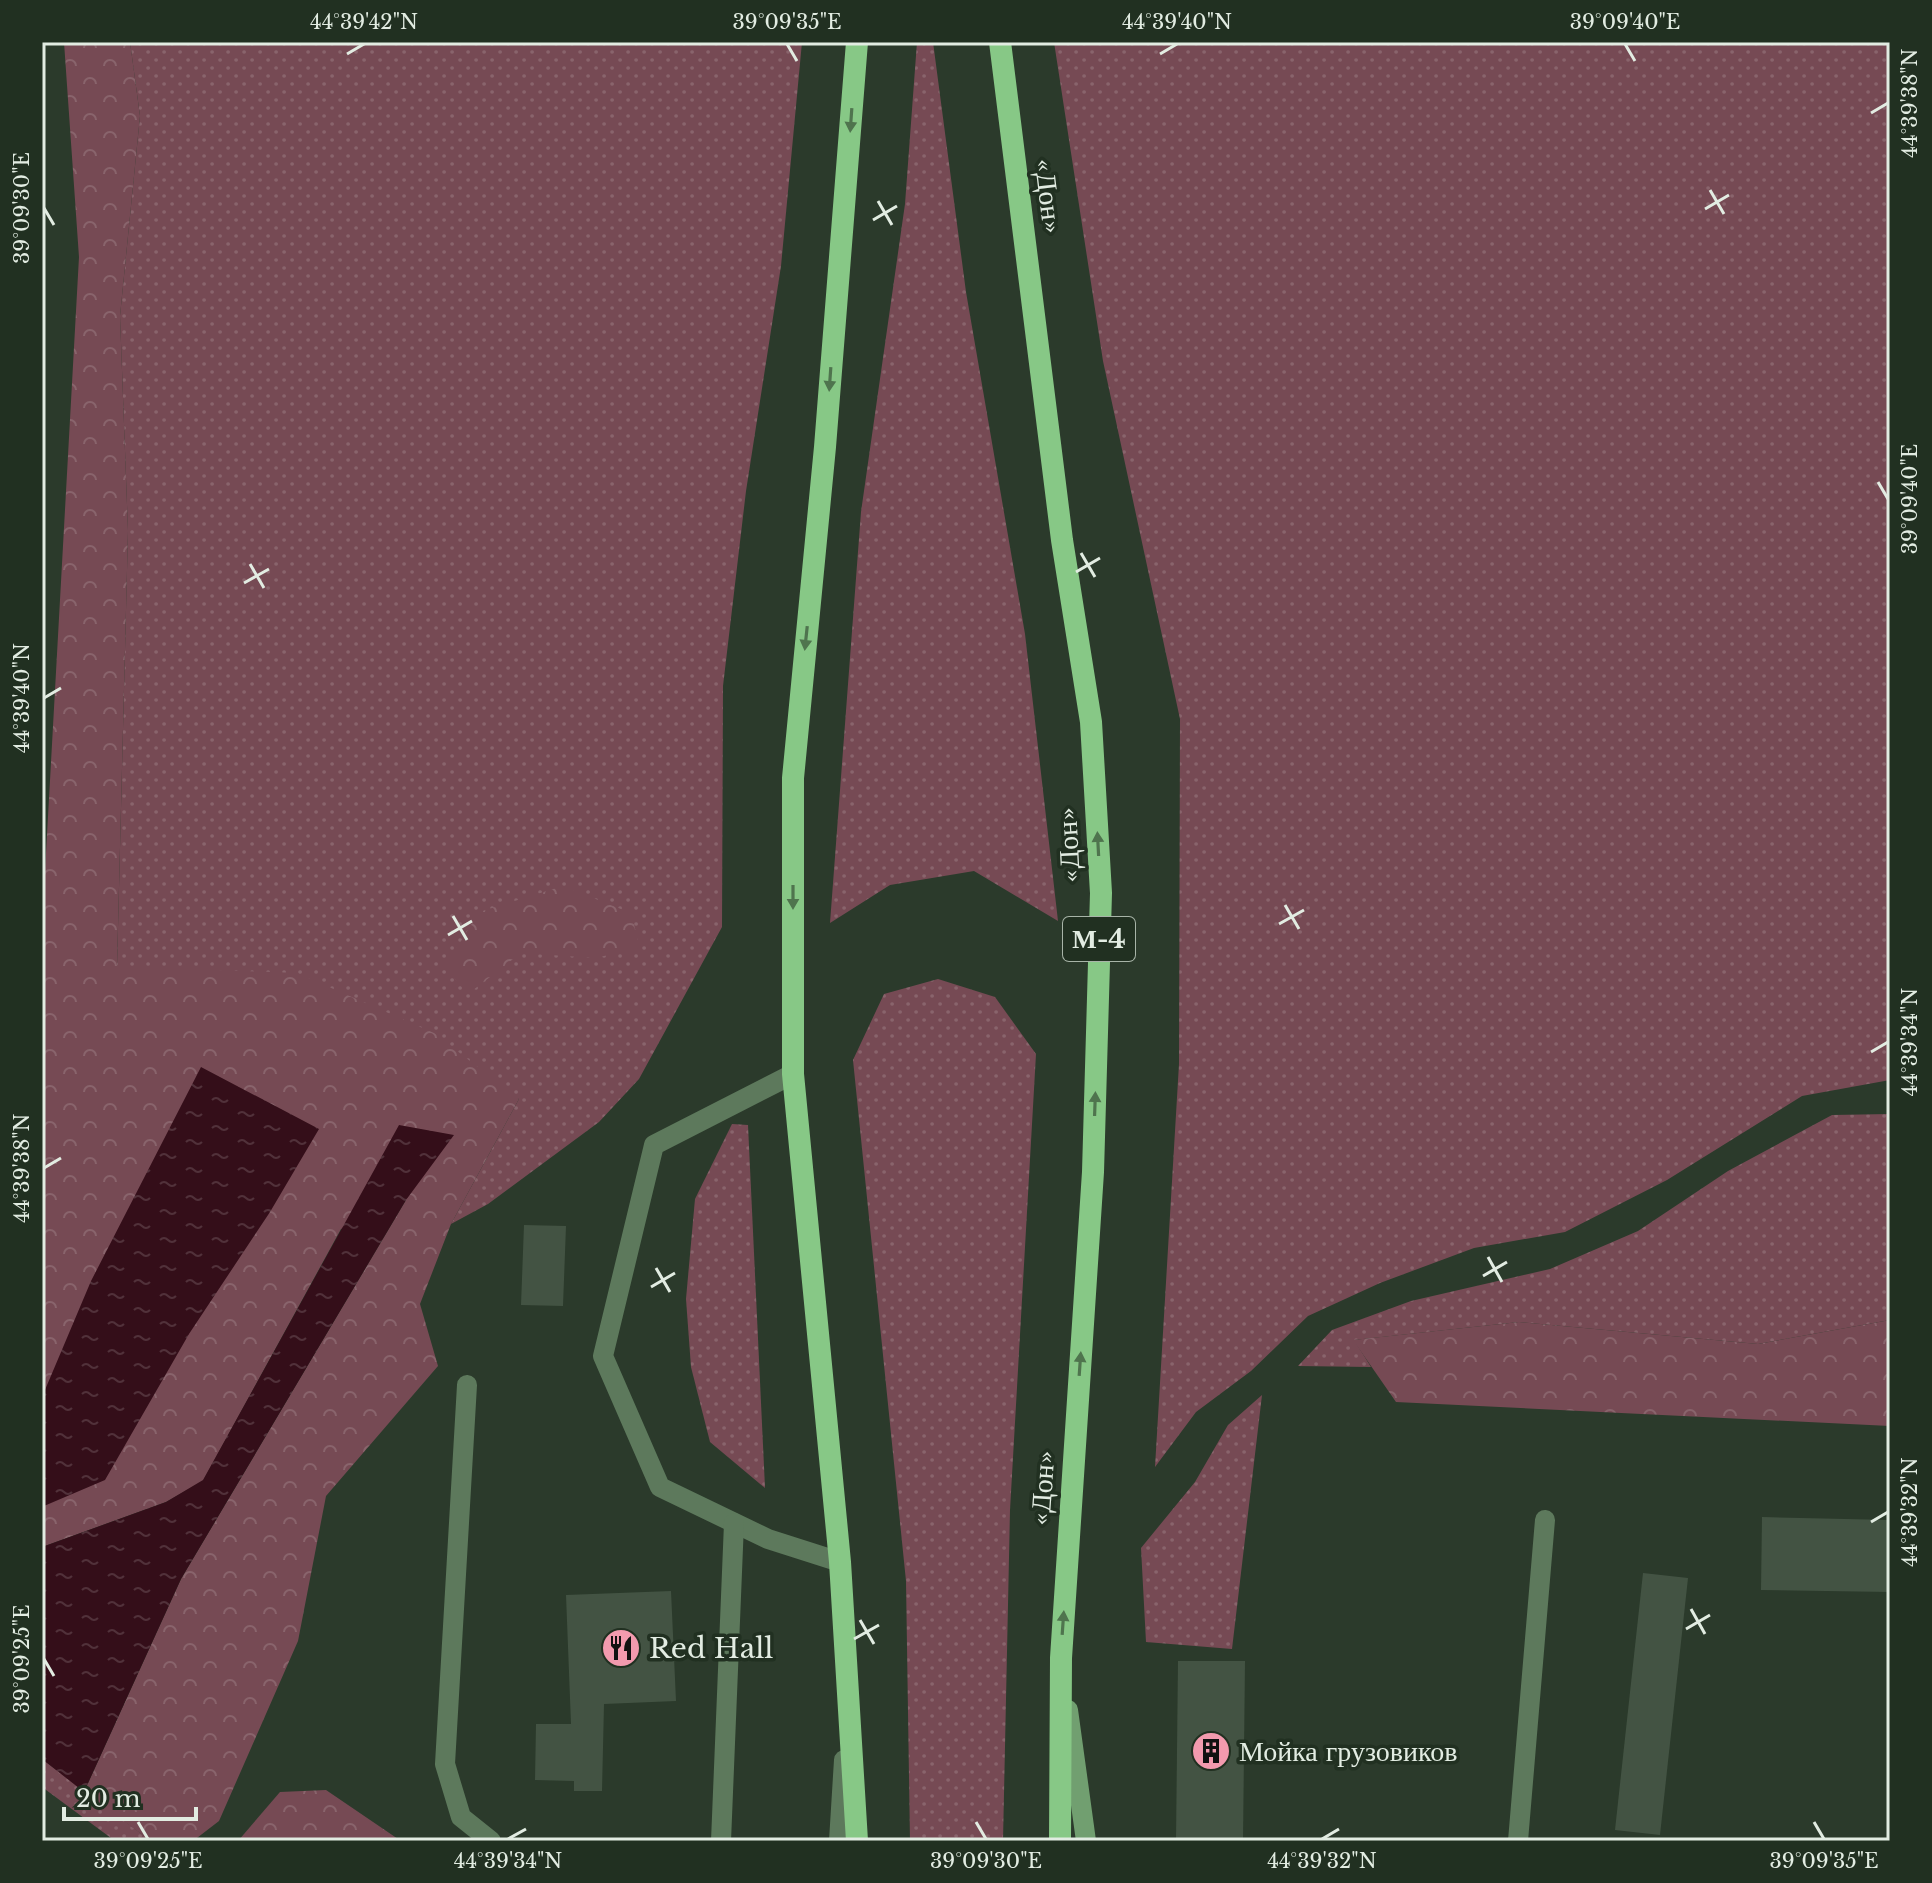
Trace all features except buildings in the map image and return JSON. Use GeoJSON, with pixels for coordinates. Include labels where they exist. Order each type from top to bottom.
{"type":"FeatureCollection","features":[{"type":"Feature","properties":{"kind":"highway"},"geometry":{"type":"LineString","coordinates":[[857,42],[825,447],[793,778],[793,1074],[840,1562],[857,1841]]}},
{"type":"Feature","properties":{"kind":"highway","name":"«Дон»"},"geometry":{"type":"LineString","coordinates":[[1000,42],[1062,540],[1091,722],[1101,893],[1093,1172],[1061,1658],[1060,1841]]}},
{"type":"Feature","properties":{"kind":"main road","name":"М-4"},"geometry":{"type":"LineString","coordinates":[[1061,1658],[1086,1841]]}},
{"type":"Feature","properties":{"kind":"lane"},"geometry":{"type":"LineString","coordinates":[[793,1074],[654,1145],[603,1356],[660,1487],[768,1539],[840,1562]]}},
{"type":"Feature","properties":{"kind":"lane"},"geometry":{"type":"LineString","coordinates":[[467,1385],[445,1764],[461,1817],[491,1841]]}},
{"type":"Feature","properties":{"kind":"lane"},"geometry":{"type":"LineString","coordinates":[[1518,1841],[1545,1520]]}},
{"type":"Feature","properties":{"kind":"lane"},"geometry":{"type":"LineString","coordinates":[[721,1841],[734,1523]]}},
{"type":"Feature","properties":{"kind":"lane"},"geometry":{"type":"LineString","coordinates":[[839,1841],[848,1696]]}},
{"type":"Feature","properties":{"kind":"green space"},"geometry":{"type":"Polygon","coordinates":[[[64,42],[130,42],[140,116],[120,316],[128,531],[117,966],[297,973],[434,1033],[519,1099],[451,1224],[420,1304],[438,1366],[326,1496],[298,1641],[219,1821],[193,1841],[151,1841],[84,1792],[181,1579],[406,1200],[341,1229],[203,1481],[166,1502],[42,1547],[42,925],[79,257],[64,42]]]}},
{"type":"Feature","properties":{"kind":"green space"},"geometry":{"type":"Polygon","coordinates":[[[130,42],[802,42],[781,266],[746,491],[723,686],[722,927],[639,1079],[599,1122],[488,1204],[451,1224],[519,1099],[117,967],[128,531],[120,316],[140,116],[130,42]]]}},
{"type":"Feature","properties":{"kind":"green space"},"geometry":{"type":"Polygon","coordinates":[[[917,42],[933,42],[966,292],[1025,634],[1058,921],[974,871],[890,885],[830,923],[861,512],[905,204],[917,42]]]}},
{"type":"Feature","properties":{"kind":"green space"},"geometry":{"type":"Polygon","coordinates":[[[1054,42],[1890,42],[1890,1080],[1802,1096],[1667,1180],[1565,1232],[1474,1248],[1380,1283],[1308,1316],[1251,1371],[1196,1412],[1155,1467],[1179,1064],[1180,719],[1103,361],[1054,42]]]}},
{"type":"Feature","properties":{"kind":"green space"},"geometry":{"type":"Polygon","coordinates":[[[563,886],[631,913],[640,948],[595,958],[521,953],[468,994],[445,967],[479,912],[563,886]]]}},
{"type":"Feature","properties":{"kind":"green space"},"geometry":{"type":"Polygon","coordinates":[[[938,979],[995,997],[1036,1054],[1010,1510],[1003,1841],[910,1841],[906,1581],[853,1060],[884,994],[938,979]]]}},
{"type":"Feature","properties":{"kind":"green space"},"geometry":{"type":"Polygon","coordinates":[[[1890,1114],[1890,1320],[1758,1344],[1519,1322],[1354,1340],[1371,1367],[1298,1366],[1332,1330],[1411,1301],[1550,1269],[1638,1231],[1728,1171],[1832,1115],[1890,1114]]]}},
{"type":"Feature","properties":{"kind":"green space"},"geometry":{"type":"Polygon","coordinates":[[[732,1124],[748,1125],[765,1488],[710,1442],[691,1367],[686,1299],[695,1199],[732,1124]]]}},
{"type":"Feature","properties":{"kind":"green space"},"geometry":{"type":"Polygon","coordinates":[[[1890,1320],[1890,1426],[1396,1402],[1353,1340],[1519,1322],[1758,1344],[1890,1320]]]}},
{"type":"Feature","properties":{"kind":"green space"},"geometry":{"type":"Polygon","coordinates":[[[1262,1395],[1232,1649],[1146,1642],[1141,1548],[1195,1482],[1228,1425],[1262,1395]]]}},
{"type":"Feature","properties":{"kind":"green space"},"geometry":{"type":"Polygon","coordinates":[[[42,1759],[151,1841],[111,1838],[42,1787],[42,1759]]]}},
{"type":"Feature","properties":{"kind":"green space"},"geometry":{"type":"Polygon","coordinates":[[[326,1790],[401,1841],[238,1841],[280,1792],[326,1790]]]}},
{"type":"Feature","properties":{"kind":"water"},"geometry":{"type":"Polygon","coordinates":[[[201,1067],[319,1129],[270,1212],[189,1334],[105,1480],[44,1506],[42,1397],[91,1281],[201,1067]]]}},
{"type":"Feature","properties":{"kind":"water"},"geometry":{"type":"Polygon","coordinates":[[[399,1125],[454,1135],[406,1200],[181,1579],[84,1792],[42,1759],[42,1547],[166,1502],[203,1480],[399,1125]]]}},
{"type":"Feature","properties":{"kind":"place","name":"Red Hall"},"geometry":{"type":"Point","coordinates":[621,1648]}},
{"type":"Feature","properties":{"kind":"place","name":"Мойка грузовиков"},"geometry":{"type":"Point","coordinates":[1211,1751]}}]}
